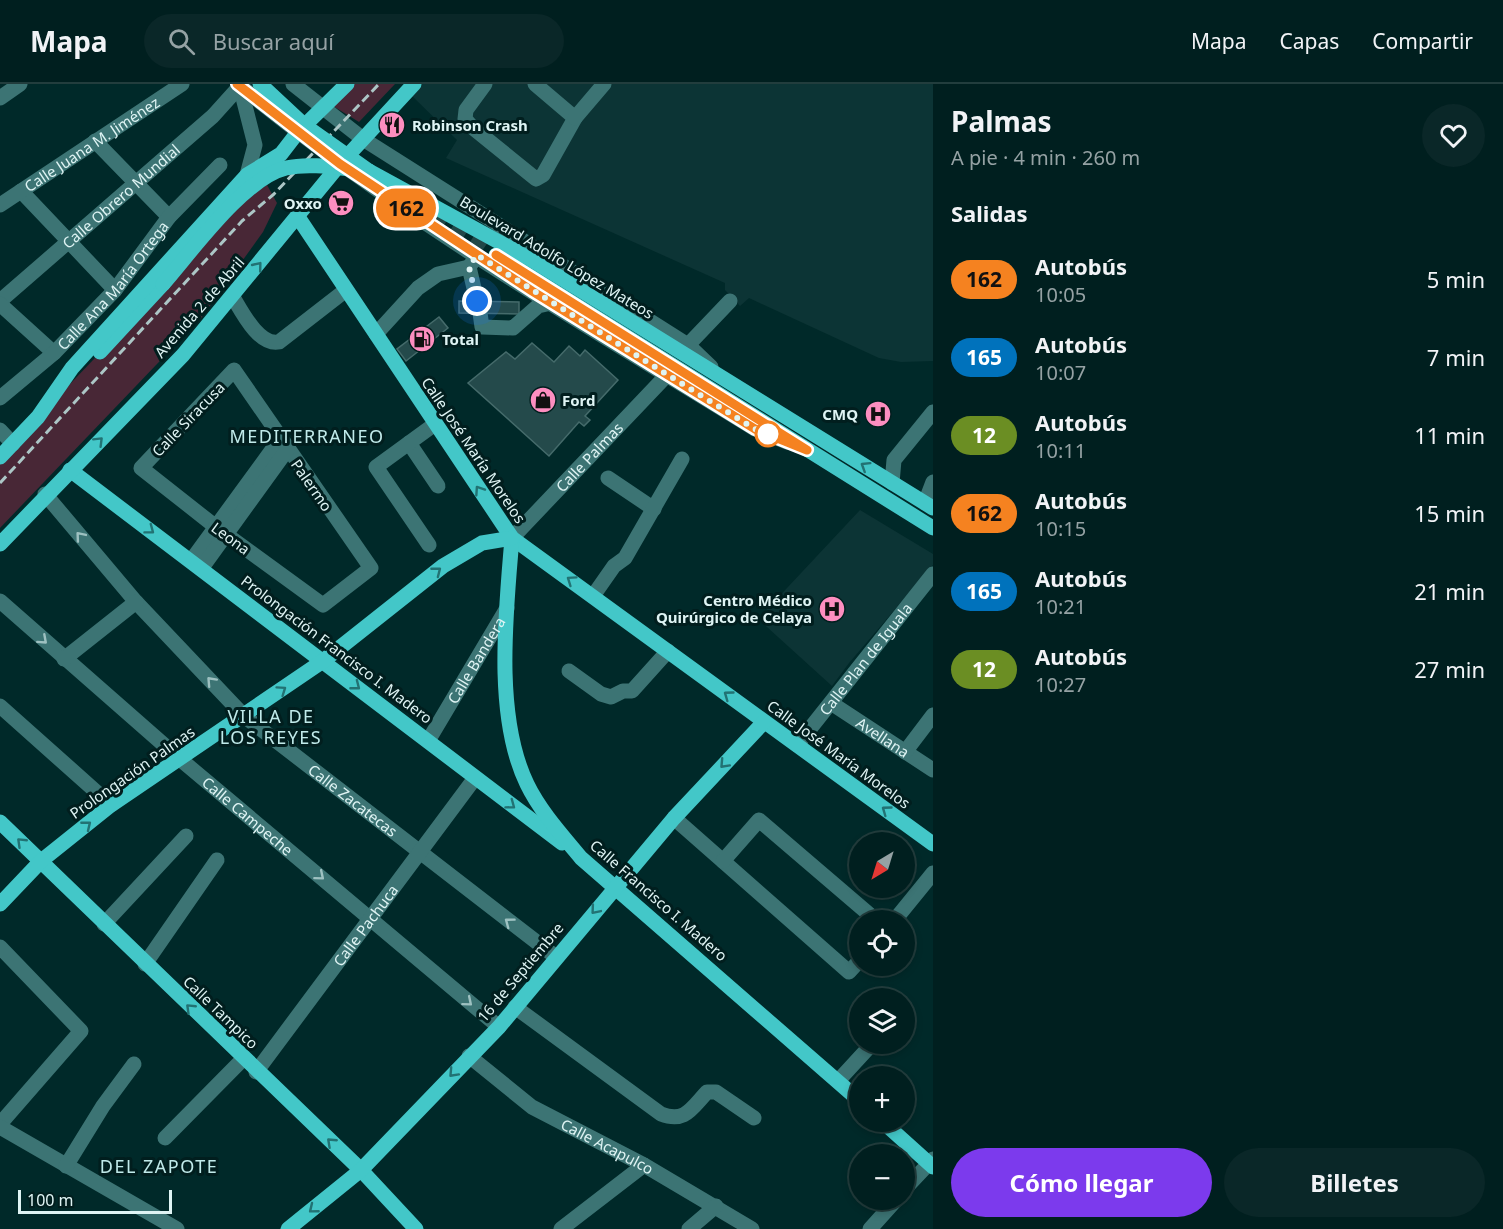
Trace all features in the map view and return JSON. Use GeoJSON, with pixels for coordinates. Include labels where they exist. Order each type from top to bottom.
{"type":"FeatureCollection","features":[{"type":"Feature","properties":{"kind":"main road","name":"Boulevard Adolfo López Mateos"},"geometry":{"type":"LineString","coordinates":[[260,84],[304,125],[369,171],[532,260],[929,505]]}},
{"type":"Feature","properties":{"kind":"main road"},"geometry":{"type":"LineString","coordinates":[[38,417],[72,368],[248,175],[282,154],[298,132],[346,84]]}},
{"type":"Feature","properties":{"kind":"main road","name":"Avenida 2 de Abril"},"geometry":{"type":"LineString","coordinates":[[0,544],[45,494],[183,355],[340,164],[414,84]]}},
{"type":"Feature","properties":{"kind":"main road"},"geometry":{"type":"LineString","coordinates":[[0,457],[163,284],[246,191],[265,177],[286,168],[304,166],[369,171]]}},
{"type":"Feature","properties":{"kind":"main road","name":"Calle José María Morelos"},"geometry":{"type":"LineString","coordinates":[[298,217],[512,538],[933,844]]}},
{"type":"Feature","properties":{"kind":"main road","name":"Boulevard Adolfo López Mateos"},"geometry":{"type":"LineString","coordinates":[[496,255],[933,528]]}},
{"type":"Feature","properties":{"kind":"main road","name":"Prolongación Francisco I. Madero"},"geometry":{"type":"LineString","coordinates":[[70,470],[581,858]]}},
{"type":"Feature","properties":{"kind":"main road","name":"Calle Francisco I. Madero"},"geometry":{"type":"LineString","coordinates":[[512,538],[507,609],[507,710],[513,748],[527,784],[551,821],[581,858],[842,1076],[849,1086]]}},
{"type":"Feature","properties":{"kind":"main road","name":"Prolongación Palmas"},"geometry":{"type":"LineString","coordinates":[[0,904],[41,861],[111,805],[323,661],[443,566],[482,543],[512,538]]}},
{"type":"Feature","properties":{"kind":"main road","name":"16 de Septiembre"},"geometry":{"type":"LineString","coordinates":[[288,1229],[361,1170],[499,1027],[674,818],[764,722]]}},
{"type":"Feature","properties":{"kind":"main road","name":"Calle Tampico"},"geometry":{"type":"LineString","coordinates":[[0,822],[256,1072],[361,1170],[416,1229]]}},
{"type":"Feature","properties":{"kind":"main road"},"geometry":{"type":"LineString","coordinates":[[895,1132],[932,1163]]}},
{"type":"Feature","properties":{"kind":"street"},"geometry":{"type":"LineString","coordinates":[[0,98],[20,84]]}},
{"type":"Feature","properties":{"kind":"street","name":"Calle Juana M. Jiménez"},"geometry":{"type":"LineString","coordinates":[[0,205],[182,84]]}},
{"type":"Feature","properties":{"kind":"street","name":"Boulevard Adolfo López Mateos"},"geometry":{"type":"LineString","coordinates":[[292,84],[363,139],[688,345],[720,376]]}},
{"type":"Feature","properties":{"kind":"street"},"geometry":{"type":"LineString","coordinates":[[485,84],[466,110],[465,118],[472,128],[536,179],[543,175],[575,118],[604,84]]}},
{"type":"Feature","properties":{"kind":"street"},"geometry":{"type":"LineString","coordinates":[[536,84],[575,118]]}},
{"type":"Feature","properties":{"kind":"street"},"geometry":{"type":"LineString","coordinates":[[238,85],[255,145],[248,175]]}},
{"type":"Feature","properties":{"kind":"street","name":"Boulevard Adolfo López Mateos"},"geometry":{"type":"LineString","coordinates":[[238,85],[340,164],[412,212],[473,261],[551,303],[755,429],[807,450]]}},
{"type":"Feature","properties":{"kind":"street","name":"Calle Obrero Mundial"},"geometry":{"type":"LineString","coordinates":[[0,302],[213,116],[238,85]]}},
{"type":"Feature","properties":{"kind":"street"},"geometry":{"type":"LineString","coordinates":[[95,141],[169,217]]}},
{"type":"Feature","properties":{"kind":"street","name":"Calle Ana María Ortega"},"geometry":{"type":"LineString","coordinates":[[0,398],[54,353],[115,290],[169,217],[220,165]]}},
{"type":"Feature","properties":{"kind":"street"},"geometry":{"type":"LineString","coordinates":[[412,212],[401,197],[383,182],[388,171],[402,173],[467,214],[482,214]]}},
{"type":"Feature","properties":{"kind":"street"},"geometry":{"type":"LineString","coordinates":[[21,191],[115,290]]}},
{"type":"Feature","properties":{"kind":"street"},"geometry":{"type":"LineString","coordinates":[[376,334],[418,288],[438,274],[473,261],[482,327],[513,328],[538,306],[551,303]]}},
{"type":"Feature","properties":{"kind":"street"},"geometry":{"type":"LineString","coordinates":[[233,297],[263,339],[272,343],[279,342],[346,290]]}},
{"type":"Feature","properties":{"kind":"street"},"geometry":{"type":"LineString","coordinates":[[688,345],[730,301]]}},
{"type":"Feature","properties":{"kind":"street"},"geometry":{"type":"LineString","coordinates":[[0,302],[54,353]]}},
{"type":"Feature","properties":{"kind":"street","name":"Palermo"},"geometry":{"type":"LineString","coordinates":[[234,370],[371,568],[324,605]]}},
{"type":"Feature","properties":{"kind":"street","name":"Calle Siracusa"},"geometry":{"type":"LineString","coordinates":[[141,468],[234,370]]}},
{"type":"Feature","properties":{"kind":"street","name":"Calle Palmas"},"geometry":{"type":"LineString","coordinates":[[512,538],[668,375]]}},
{"type":"Feature","properties":{"kind":"street"},"geometry":{"type":"LineString","coordinates":[[892,483],[894,460],[933,412]]}},
{"type":"Feature","properties":{"kind":"street"},"geometry":{"type":"LineString","coordinates":[[429,545],[376,467],[435,424]]}},
{"type":"Feature","properties":{"kind":"street"},"geometry":{"type":"LineString","coordinates":[[0,430],[13,444]]}},
{"type":"Feature","properties":{"kind":"street"},"geometry":{"type":"LineString","coordinates":[[409,443],[438,486]]}},
{"type":"Feature","properties":{"kind":"street"},"geometry":{"type":"LineString","coordinates":[[196,565],[284,444]]}},
{"type":"Feature","properties":{"kind":"street"},"geometry":{"type":"LineString","coordinates":[[593,596],[614,566],[625,558],[682,459]]}},
{"type":"Feature","properties":{"kind":"street","name":"Leona"},"geometry":{"type":"LineString","coordinates":[[141,468],[220,531],[324,605]]}},
{"type":"Feature","properties":{"kind":"street"},"geometry":{"type":"LineString","coordinates":[[608,478],[654,509]]}},
{"type":"Feature","properties":{"kind":"street"},"geometry":{"type":"LineString","coordinates":[[929,505],[933,482]]}},
{"type":"Feature","properties":{"kind":"street","name":"Calle Zacatecas"},"geometry":{"type":"LineString","coordinates":[[45,494],[136,602],[244,716],[417,852],[556,957]]}},
{"type":"Feature","properties":{"kind":"street","name":"Calle Plan de Iguala"},"geometry":{"type":"LineString","coordinates":[[796,745],[933,574]]}},
{"type":"Feature","properties":{"kind":"street","name":"Calle Campeche"},"geometry":{"type":"LineString","coordinates":[[0,601],[180,759],[499,1027]]}},
{"type":"Feature","properties":{"kind":"street"},"geometry":{"type":"LineString","coordinates":[[64,659],[136,602]]}},
{"type":"Feature","properties":{"kind":"street","name":"Calle Bandera"},"geometry":{"type":"LineString","coordinates":[[428,741],[507,609]]}},
{"type":"Feature","properties":{"kind":"street"},"geometry":{"type":"LineString","coordinates":[[569,671],[601,694],[611,697],[623,692],[632,692],[668,651]]}},
{"type":"Feature","properties":{"kind":"street","name":"Avellana"},"geometry":{"type":"LineString","coordinates":[[831,703],[933,770]]}},
{"type":"Feature","properties":{"kind":"street"},"geometry":{"type":"LineString","coordinates":[[0,706],[111,805]]}},
{"type":"Feature","properties":{"kind":"street"},"geometry":{"type":"LineString","coordinates":[[905,752],[933,715]]}},
{"type":"Feature","properties":{"kind":"street","name":"Calle Pachuca"},"geometry":{"type":"LineString","coordinates":[[256,1072],[417,852],[475,778]]}},
{"type":"Feature","properties":{"kind":"street"},"geometry":{"type":"LineString","coordinates":[[674,818],[849,972]]}},
{"type":"Feature","properties":{"kind":"street"},"geometry":{"type":"LineString","coordinates":[[723,861],[759,820],[864,910]]}},
{"type":"Feature","properties":{"kind":"street"},"geometry":{"type":"LineString","coordinates":[[104,924],[186,836]]}},
{"type":"Feature","properties":{"kind":"street"},"geometry":{"type":"LineString","coordinates":[[145,964],[217,860]]}},
{"type":"Feature","properties":{"kind":"street"},"geometry":{"type":"LineString","coordinates":[[903,910],[933,873]]}},
{"type":"Feature","properties":{"kind":"street"},"geometry":{"type":"LineString","coordinates":[[0,947],[81,1031],[0,1125],[66,1166],[177,1229]]}},
{"type":"Feature","properties":{"kind":"street"},"geometry":{"type":"LineString","coordinates":[[515,1007],[661,1114],[674,1119],[683,1116],[707,1092],[716,1092],[754,1118]]}},
{"type":"Feature","properties":{"kind":"street"},"geometry":{"type":"LineString","coordinates":[[842,1076],[863,1054]]}},
{"type":"Feature","properties":{"kind":"street","name":"Calle Acapulco"},"geometry":{"type":"LineString","coordinates":[[469,1056],[532,1107],[717,1206],[752,1229]]}},
{"type":"Feature","properties":{"kind":"street"},"geometry":{"type":"LineString","coordinates":[[165,1138],[243,1059]]}},
{"type":"Feature","properties":{"kind":"street"},"geometry":{"type":"LineString","coordinates":[[66,1166],[103,1106],[134,1064]]}},
{"type":"Feature","properties":{"kind":"street"},"geometry":{"type":"LineString","coordinates":[[915,1179],[932,1163]]}},
{"type":"Feature","properties":{"kind":"street"},"geometry":{"type":"LineString","coordinates":[[561,1229],[644,1166]]}},
{"type":"Feature","properties":{"kind":"street"},"geometry":{"type":"LineString","coordinates":[[689,1229],[717,1206]]}},
{"type":"Feature","properties":{"kind":"street"},"geometry":{"type":"LineString","coordinates":[[870,1229],[887,1210]]}},
{"type":"Feature","properties":{"kind":"shaded area"},"geometry":{"type":"Polygon","coordinates":[[[354,84],[395,84],[359,122],[333,106],[354,84]]]}},
{"type":"Feature","properties":{"kind":"shaded area"},"geometry":{"type":"Polygon","coordinates":[[[418,84],[933,84],[933,361],[901,362],[879,358],[749,298],[740,306],[725,290],[725,283],[446,158],[457,140],[410,94],[418,84]]]}},
{"type":"Feature","properties":{"kind":"shaded area"},"geometry":{"type":"Polygon","coordinates":[[[267,185],[277,203],[263,232],[202,317],[0,528],[0,462],[71,383],[252,194],[267,185]]]}},
{"type":"Feature","properties":{"kind":"shaded area","name":"Centro Médico Quirúrgico de Celaya"},"geometry":{"type":"Polygon","coordinates":[[[860,510],[933,554],[933,565],[832,686],[758,619],[860,510]]]}},
{"type":"Feature","properties":{"kind":"building","name":"Total"},"geometry":{"type":"Polygon","coordinates":[[[459,301],[519,302],[519,314],[459,313],[459,301]]]}},
{"type":"Feature","properties":{"kind":"building","name":"Total"},"geometry":{"type":"Polygon","coordinates":[[[439,317],[448,328],[406,361],[397,349],[439,317]]]}},
{"type":"Feature","properties":{"kind":"building","name":"Ford"},"geometry":{"type":"Polygon","coordinates":[[[532,343],[554,362],[569,346],[580,356],[585,350],[618,380],[585,416],[590,420],[584,426],[579,422],[549,456],[468,383],[506,352],[515,359],[532,343]]]}},
{"type":"Feature","properties":{"kind":"tunnel"},"geometry":{"type":"LineString","coordinates":[[434,213],[496,255]]}},
{"type":"Feature","properties":{"kind":"railway"},"geometry":{"type":"LineString","coordinates":[[0,483],[242,221],[274,194],[379,84]]}},
{"type":"Feature","properties":{"kind":"bus line","name":"162"},"geometry":{"type":"LineString","coordinates":[[237,84],[340,164],[532,291],[755,429],[807,450],[496,255]]}},
{"type":"Feature","properties":{"kind":"place","name":"Robinson Crash"},"geometry":{"type":"Point","coordinates":[392,125]}},
{"type":"Feature","properties":{"kind":"place","name":"Oxxo"},"geometry":{"type":"Point","coordinates":[341,203]}},
{"type":"Feature","properties":{"kind":"place","name":"Total"},"geometry":{"type":"Point","coordinates":[422,339]}},
{"type":"Feature","properties":{"kind":"place","name":"Ford"},"geometry":{"type":"Point","coordinates":[543,400]}},
{"type":"Feature","properties":{"kind":"place","name":"CMQ"},"geometry":{"type":"Point","coordinates":[878,414]}},
{"type":"Feature","properties":{"kind":"place","name":"Centro Médico Quirúrgico de Celaya"},"geometry":{"type":"Point","coordinates":[832,609]}},
{"type":"Feature","properties":{"kind":"district","name":"MEDITERRANEO"},"geometry":{"type":"Point","coordinates":[307,436]}},
{"type":"Feature","properties":{"kind":"district","name":"VILLA DE LOS REYES"},"geometry":{"type":"Point","coordinates":[271,726]}},
{"type":"Feature","properties":{"kind":"district","name":"DEL ZAPOTE"},"geometry":{"type":"Point","coordinates":[159,1166]}},
{"type":"Feature","properties":{"kind":"route"},"geometry":{"type":"LineString","coordinates":[[477,301],[469,267],[477,255],[755,429],[772,436],[768,434]]}}]}
